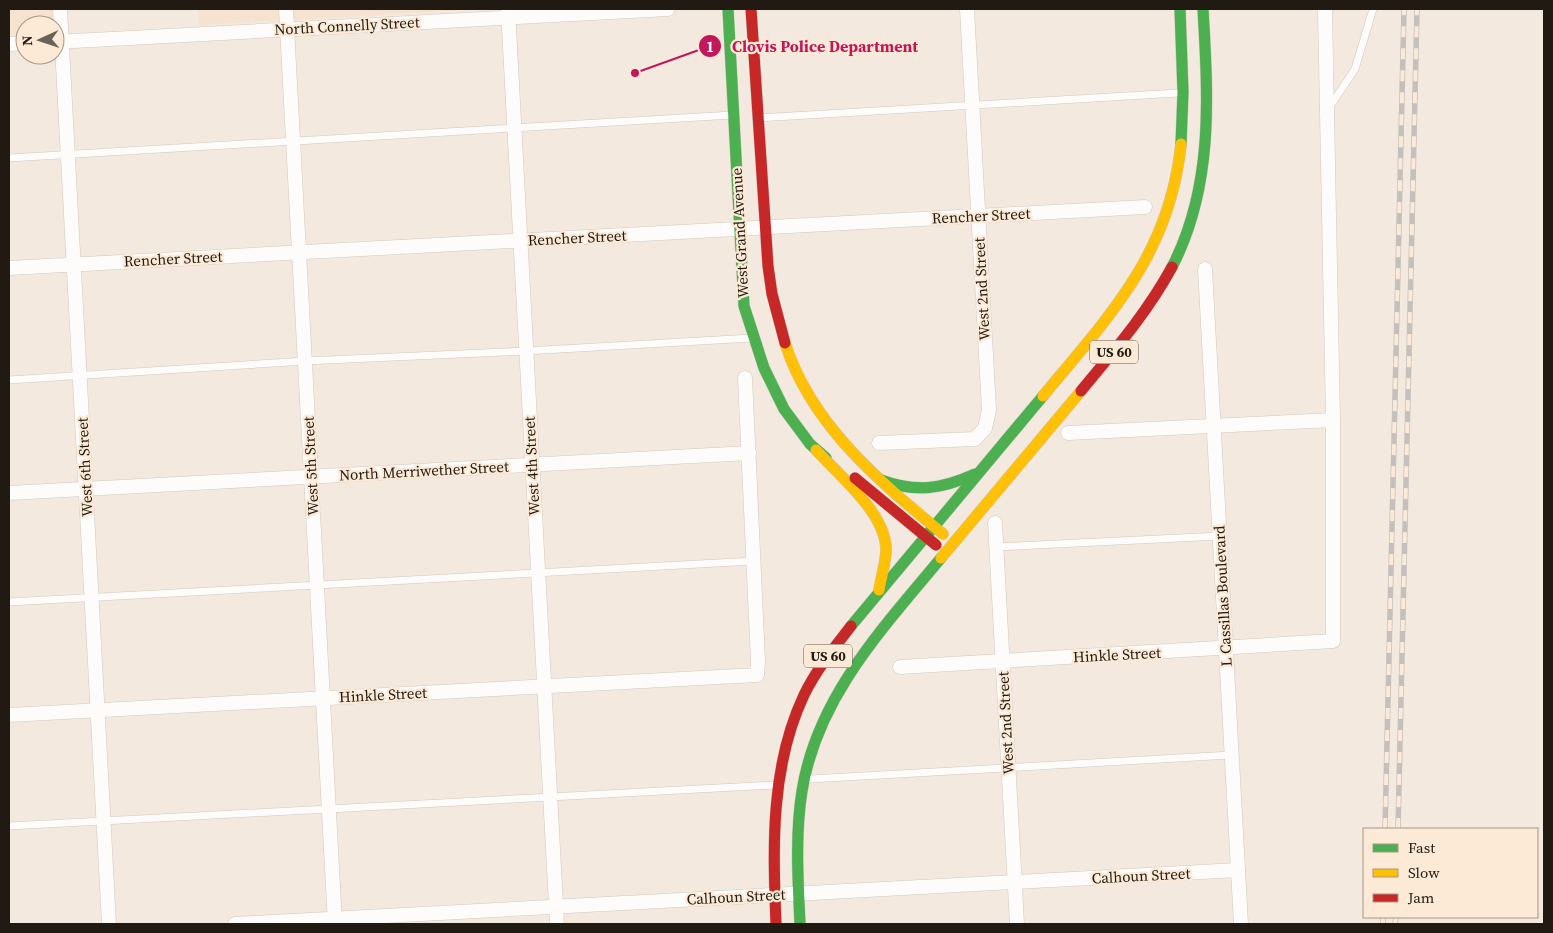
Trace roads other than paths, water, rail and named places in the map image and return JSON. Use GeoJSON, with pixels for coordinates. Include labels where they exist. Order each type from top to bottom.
{"type":"FeatureCollection","features":[{"type":"Feature","properties":{"kind":"main road","name":"West Grand Avenue"},"geometry":{"type":"LineString","coordinates":[[728,9],[744,306],[765,372],[788,416],[816,450],[852,476],[945,553]]}},
{"type":"Feature","properties":{"kind":"main road","name":"West Grand Avenue"},"geometry":{"type":"LineString","coordinates":[[751,9],[764,228],[772,305],[782,338],[801,382],[828,424],[857,458],[954,543]]}},
{"type":"Feature","properties":{"kind":"main road","name":"US 60"},"geometry":{"type":"LineString","coordinates":[[776,924],[773,849],[778,784],[790,735],[804,696],[822,664],[879,592],[1118,306],[1150,256],[1173,202],[1180,167],[1184,92],[1180,9]]}},
{"type":"Feature","properties":{"kind":"main road","name":"US 60"},"geometry":{"type":"LineString","coordinates":[[800,924],[799,816],[804,780],[819,730],[842,683],[864,651],[1127,336],[1160,291],[1182,250],[1194,216],[1204,175],[1208,127],[1203,9]]}},
{"type":"Feature","properties":{"kind":"main road"},"geometry":{"type":"LineString","coordinates":[[816,450],[871,510],[881,527],[886,551],[879,592]]}},
{"type":"Feature","properties":{"kind":"main road"},"geometry":{"type":"LineString","coordinates":[[881,480],[905,489],[935,490],[949,487],[980,472]]}},
{"type":"Feature","properties":{"kind":"street","name":"West 5th Street"},"geometry":{"type":"LineString","coordinates":[[286,9],[335,922]]}},
{"type":"Feature","properties":{"kind":"street","name":"North Connelly Street"},"geometry":{"type":"LineString","coordinates":[[65,42],[287,29],[508,13],[668,9]]}},
{"type":"Feature","properties":{"kind":"street","name":"West 2nd Street"},"geometry":{"type":"LineString","coordinates":[[879,443],[975,439],[985,428],[990,410],[967,9]]}},
{"type":"Feature","properties":{"kind":"street"},"geometry":{"type":"LineString","coordinates":[[1068,433],[1333,420],[1325,9]]}},
{"type":"Feature","properties":{"kind":"street","name":"West 4th Street"},"geometry":{"type":"LineString","coordinates":[[508,13],[557,924]]}},
{"type":"Feature","properties":{"kind":"street","name":"West 6th Street"},"geometry":{"type":"LineString","coordinates":[[60,65],[68,155],[109,924]]}},
{"type":"Feature","properties":{"kind":"street","name":"Rencher Street"},"geometry":{"type":"LineString","coordinates":[[9,268],[1145,207]]}},
{"type":"Feature","properties":{"kind":"street","name":"L Cassillas Boulevard"},"geometry":{"type":"LineString","coordinates":[[1205,269],[1241,924]]}},
{"type":"Feature","properties":{"kind":"street"},"geometry":{"type":"LineString","coordinates":[[745,378],[754,561]]}},
{"type":"Feature","properties":{"kind":"street","name":"Hinkle Street"},"geometry":{"type":"LineString","coordinates":[[900,667],[1226,649],[1334,641],[1333,420]]}},
{"type":"Feature","properties":{"kind":"street","name":"North Merriwether Street"},"geometry":{"type":"LineString","coordinates":[[9,493],[750,453]]}},
{"type":"Feature","properties":{"kind":"street","name":"West 2nd Street"},"geometry":{"type":"LineString","coordinates":[[995,523],[1017,924]]}},
{"type":"Feature","properties":{"kind":"street","name":"Hinkle Street"},"geometry":{"type":"LineString","coordinates":[[9,715],[757,675],[754,561]]}},
{"type":"Feature","properties":{"kind":"street","name":"Calhoun Street"},"geometry":{"type":"LineString","coordinates":[[235,924],[335,922],[556,907],[1238,870]]}},
{"type":"Feature","properties":{"kind":"lane"},"geometry":{"type":"LineString","coordinates":[[1328,109],[1355,69],[1373,9]]}},
{"type":"Feature","properties":{"kind":"lane"},"geometry":{"type":"LineString","coordinates":[[757,118],[1184,92]]}},
{"type":"Feature","properties":{"kind":"lane"},"geometry":{"type":"LineString","coordinates":[[9,158],[734,115]]}},
{"type":"Feature","properties":{"kind":"lane"},"geometry":{"type":"LineString","coordinates":[[9,380],[305,361],[753,338]]}},
{"type":"Feature","properties":{"kind":"lane"},"geometry":{"type":"LineString","coordinates":[[996,547],[1220,536]]}},
{"type":"Feature","properties":{"kind":"lane"},"geometry":{"type":"LineString","coordinates":[[9,602],[538,571],[754,561]]}},
{"type":"Feature","properties":{"kind":"lane"},"geometry":{"type":"LineString","coordinates":[[804,780],[1231,755]]}},
{"type":"Feature","properties":{"kind":"lane"},"geometry":{"type":"LineString","coordinates":[[9,826],[778,784]]}},
{"type":"Feature","properties":{"kind":"railway"},"geometry":{"type":"LineString","coordinates":[[1385,828],[1404,9]]}},
{"type":"Feature","properties":{"kind":"railway"},"geometry":{"type":"LineString","coordinates":[[1398,828],[1417,9]]}},
{"type":"Feature","properties":{"kind":"railway"},"geometry":{"type":"LineString","coordinates":[[1383,918],[1383,924]]}},
{"type":"Feature","properties":{"kind":"railway"},"geometry":{"type":"LineString","coordinates":[[1395,924],[1396,918]]}},
{"type":"Feature","properties":{"kind":"place","name":"Clovis Police Department"},"geometry":{"type":"Point","coordinates":[635,73]}}]}
